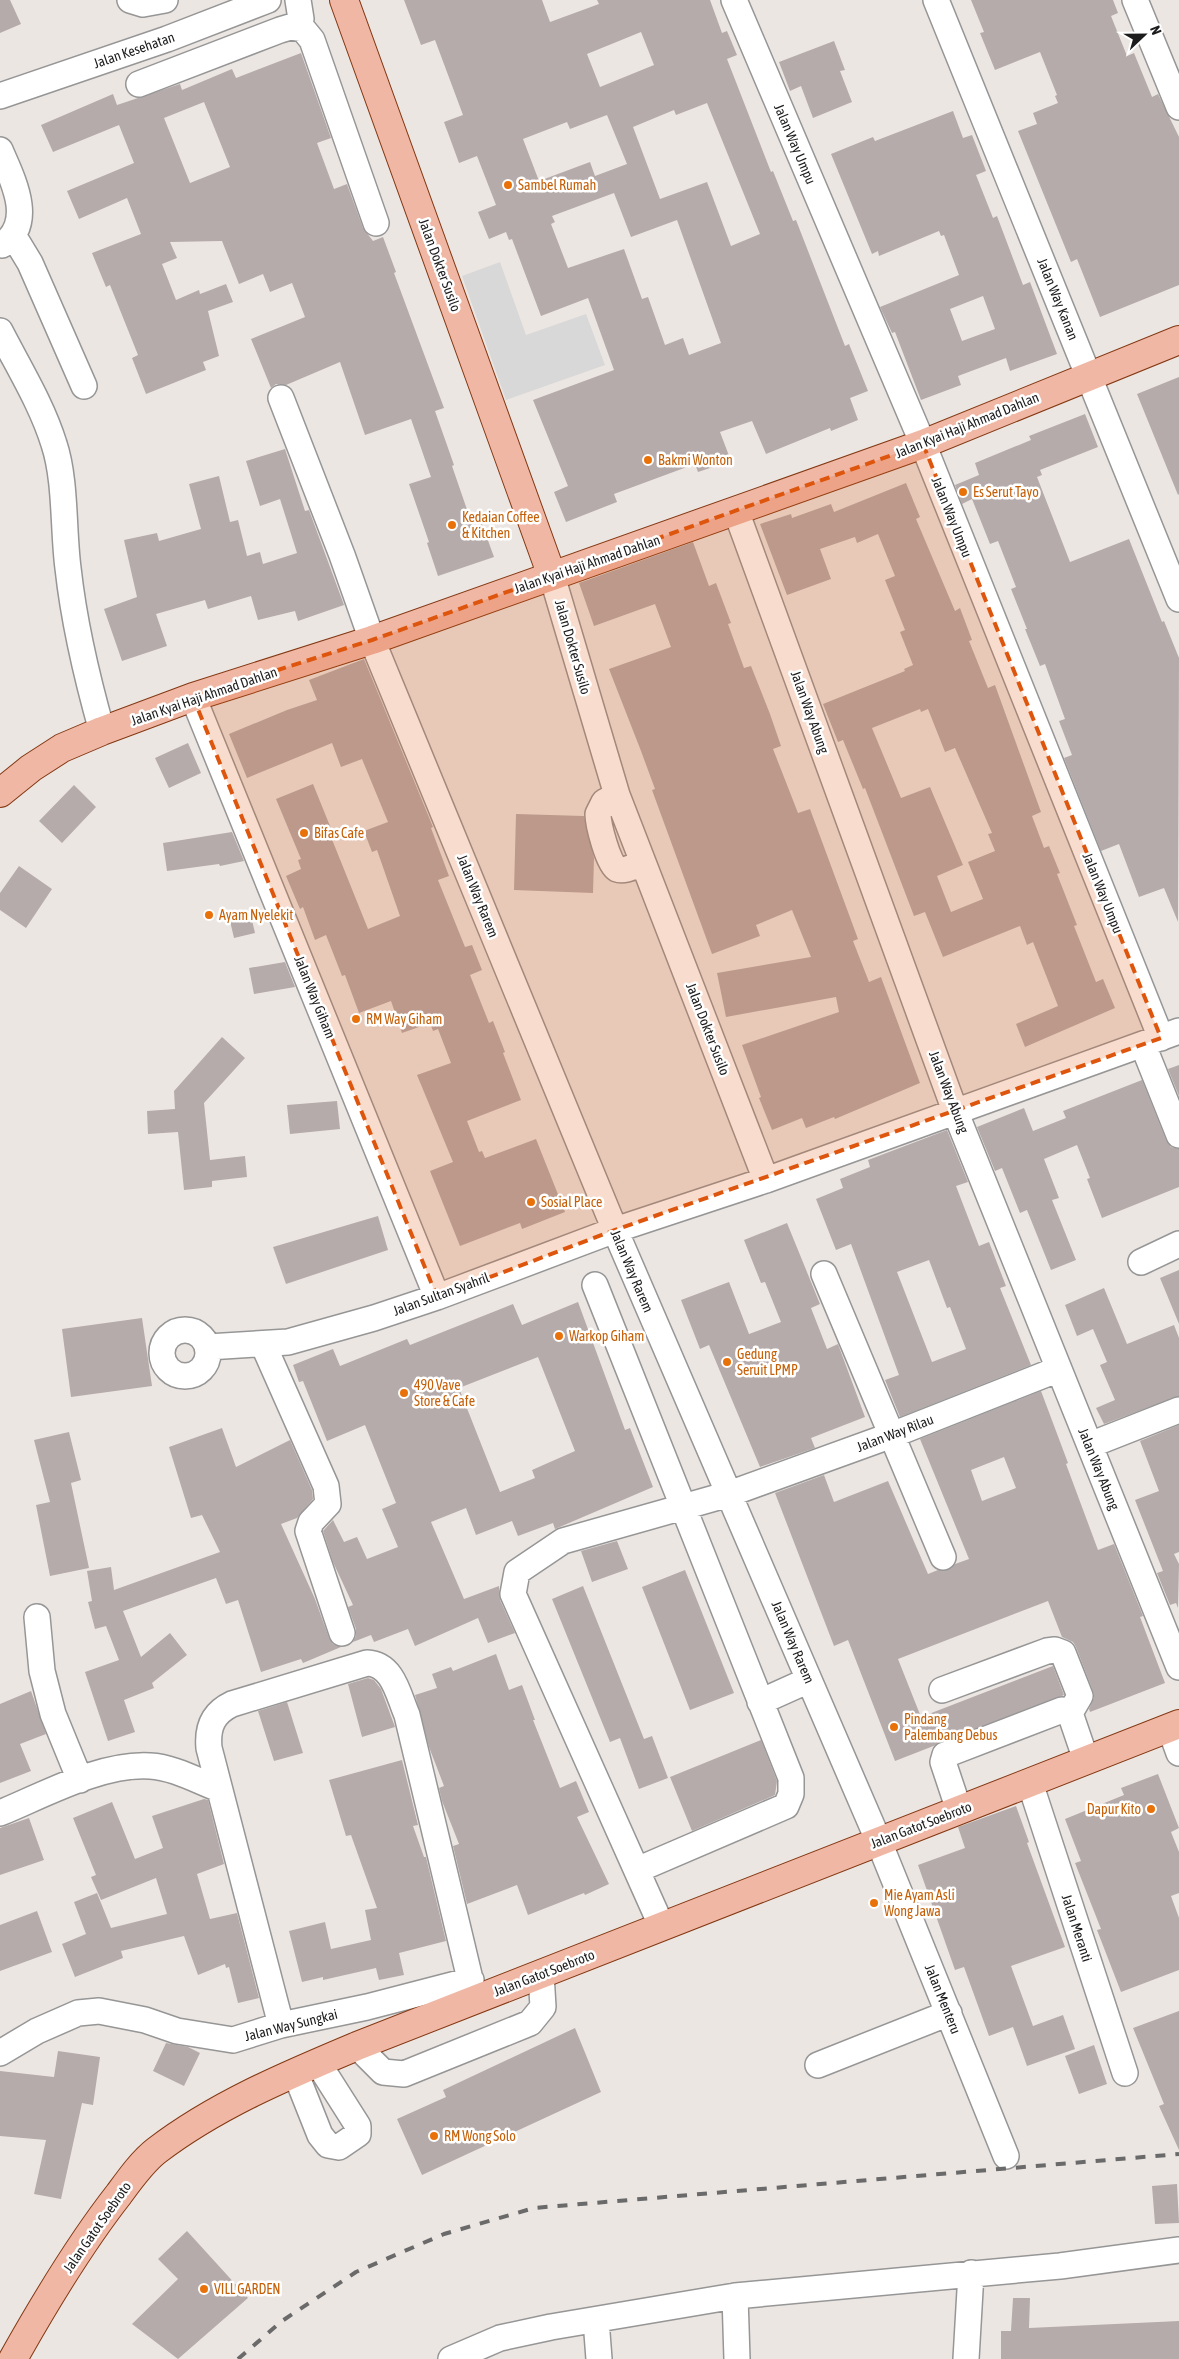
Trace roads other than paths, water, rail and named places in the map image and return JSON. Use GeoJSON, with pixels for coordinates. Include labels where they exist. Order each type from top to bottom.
{"type":"FeatureCollection","features":[{"type":"Feature","properties":{"kind":"main road","name":"Jalan Dokter Susilo"},"geometry":{"type":"LineString","coordinates":[[344,0],[552,576]]}},
{"type":"Feature","properties":{"kind":"main road","name":"Jalan Kyai Haji Ahmad Dahlan"},"geometry":{"type":"LineString","coordinates":[[0,793],[31,768],[62,748],[102,731],[193,698],[372,640],[924,444],[1179,340]]}},
{"type":"Feature","properties":{"kind":"main road","name":"Jalan Gatot Soebroto"},"geometry":{"type":"LineString","coordinates":[[13,2359],[38,2314],[99,2219],[155,2152],[212,2114],[307,2067],[357,2046],[473,1990],[541,1974],[1174,1726]]}},
{"type":"Feature","properties":{"kind":"street"},"geometry":{"type":"LineString","coordinates":[[130,0],[143,4],[158,3],[165,0]]}},
{"type":"Feature","properties":{"kind":"street","name":"Jalan Kesehatan"},"geometry":{"type":"LineString","coordinates":[[0,96],[167,39],[267,0]]}},
{"type":"Feature","properties":{"kind":"street"},"geometry":{"type":"LineString","coordinates":[[297,27],[302,19],[298,0]]}},
{"type":"Feature","properties":{"kind":"street","name":"Jalan Way Umpu"},"geometry":{"type":"LineString","coordinates":[[734,0],[924,444],[1161,1038],[1179,1135]]}},
{"type":"Feature","properties":{"kind":"street","name":"Jalan Way Kanan"},"geometry":{"type":"LineString","coordinates":[[936,0],[1179,598]]}},
{"type":"Feature","properties":{"kind":"street"},"geometry":{"type":"LineString","coordinates":[[1135,0],[1179,106]]}},
{"type":"Feature","properties":{"kind":"street"},"geometry":{"type":"LineString","coordinates":[[139,84],[280,30],[297,27],[308,33],[376,223]]}},
{"type":"Feature","properties":{"kind":"street"},"geometry":{"type":"LineString","coordinates":[[167,39],[178,70]]}},
{"type":"Feature","properties":{"kind":"street"},"geometry":{"type":"LineString","coordinates":[[0,150],[15,184],[21,211],[7,241],[30,263],[84,386]]}},
{"type":"Feature","properties":{"kind":"street"},"geometry":{"type":"LineString","coordinates":[[0,331],[35,400],[54,444],[58,461],[71,600],[92,696],[102,731]]}},
{"type":"Feature","properties":{"kind":"street","name":"Jalan Way Rarem"},"geometry":{"type":"LineString","coordinates":[[280,398],[342,555],[372,640],[615,1230],[879,1842]]}},
{"type":"Feature","properties":{"kind":"street","name":"Jalan Way Abung"},"geometry":{"type":"LineString","coordinates":[[736,511],[955,1110],[1179,1667]]}},
{"type":"Feature","properties":{"kind":"street","name":"Jalan Dokter Susilo"},"geometry":{"type":"LineString","coordinates":[[552,576],[617,795],[766,1180]]}},
{"type":"Feature","properties":{"kind":"street","name":"Jalan Way Giham"},"geometry":{"type":"LineString","coordinates":[[193,698],[437,1297]]}},
{"type":"Feature","properties":{"kind":"street","name":"Jalan Sultan Syahril"},"geometry":{"type":"LineString","coordinates":[[208,1347],[288,1342],[330,1331],[437,1297],[615,1230],[766,1180],[955,1110],[1161,1038]]}},
{"type":"Feature","properties":{"kind":"street"},"geometry":{"type":"LineString","coordinates":[[1141,1262],[1179,1244]]}},
{"type":"Feature","properties":{"kind":"street"},"geometry":{"type":"LineString","coordinates":[[824,1274],[943,1557]]}},
{"type":"Feature","properties":{"kind":"street"},"geometry":{"type":"LineString","coordinates":[[595,1286],[791,1778],[791,1794],[786,1806],[637,1870]]}},
{"type":"Feature","properties":{"kind":"street"},"geometry":{"type":"LineString","coordinates":[[263,1344],[326,1486],[328,1504],[311,1522],[308,1532],[342,1633]]}},
{"type":"Feature","properties":{"kind":"street","name":"Jalan Way Rilau"},"geometry":{"type":"LineString","coordinates":[[662,1927],[513,1594],[517,1572],[563,1541],[729,1494],[892,1435],[1059,1369]]}},
{"type":"Feature","properties":{"kind":"street"},"geometry":{"type":"LineString","coordinates":[[1090,1445],[1179,1410]]}},
{"type":"Feature","properties":{"kind":"street"},"geometry":{"type":"LineString","coordinates":[[37,1617],[42,1671],[53,1714],[80,1780]]}},
{"type":"Feature","properties":{"kind":"street"},"geometry":{"type":"LineString","coordinates":[[942,1690],[1047,1651],[1055,1650],[1063,1653],[1079,1689],[1080,1696],[1070,1713],[1086,1760]]}},
{"type":"Feature","properties":{"kind":"street"},"geometry":{"type":"LineString","coordinates":[[281,2025],[219,1789],[209,1748],[208,1734],[215,1715],[232,1704],[367,1663],[381,1665],[390,1675],[407,1715],[473,1990]]}},
{"type":"Feature","properties":{"kind":"street"},"geometry":{"type":"LineString","coordinates":[[760,1702],[809,1680]]}},
{"type":"Feature","properties":{"kind":"street"},"geometry":{"type":"LineString","coordinates":[[959,1810],[943,1762],[942,1758],[945,1755],[1062,1710],[1070,1713]]}},
{"type":"Feature","properties":{"kind":"street"},"geometry":{"type":"LineString","coordinates":[[1174,1726],[1179,1753]]}},
{"type":"Feature","properties":{"kind":"street"},"geometry":{"type":"LineString","coordinates":[[0,1813],[80,1780],[110,1770],[151,1766],[219,1789]]}},
{"type":"Feature","properties":{"kind":"street","name":"Jalan Meranti"},"geometry":{"type":"LineString","coordinates":[[1030,1783],[1125,2073]]}},
{"type":"Feature","properties":{"kind":"street","name":"Jalan Menteru"},"geometry":{"type":"LineString","coordinates":[[879,1842],[1006,2156]]}},
{"type":"Feature","properties":{"kind":"street"},"geometry":{"type":"LineString","coordinates":[[357,2046],[383,2072],[404,2074],[530,2023],[543,2007],[541,1974]]}},
{"type":"Feature","properties":{"kind":"street","name":"Jalan Way Sungkai"},"geometry":{"type":"LineString","coordinates":[[0,2054],[59,2021],[78,2013],[99,2011],[145,2020],[177,2031],[233,2040],[281,2025],[367,2007],[473,1990]]}},
{"type":"Feature","properties":{"kind":"street"},"geometry":{"type":"LineString","coordinates":[[818,2065],[949,2014]]}},
{"type":"Feature","properties":{"kind":"street"},"geometry":{"type":"LineString","coordinates":[[451,2359],[500,2338],[735,2296],[1060,2266],[1179,2250]]}},
{"type":"Feature","properties":{"kind":"street"},"geometry":{"type":"LineString","coordinates":[[966,2359],[971,2273]]}},
{"type":"Feature","properties":{"kind":"street"},"geometry":{"type":"LineString","coordinates":[[735,2296],[737,2359]]}},
{"type":"Feature","properties":{"kind":"street"},"geometry":{"type":"LineString","coordinates":[[596,2320],[599,2359]]}},
{"type":"Feature","properties":{"kind":"railway"},"geometry":{"type":"LineString","coordinates":[[238,2359],[282,2321],[356,2272],[444,2234],[534,2208],[1179,2154]]}},
{"type":"Feature","properties":{"kind":"place","name":"Sambel Rumah"},"geometry":{"type":"Point","coordinates":[508,185]}},
{"type":"Feature","properties":{"kind":"place","name":"Bakmi Wonton"},"geometry":{"type":"Point","coordinates":[648,460]}},
{"type":"Feature","properties":{"kind":"place","name":"Es Serut Tayo"},"geometry":{"type":"Point","coordinates":[963,492]}},
{"type":"Feature","properties":{"kind":"place","name":"Kedaian Coffee & Kitchen"},"geometry":{"type":"Point","coordinates":[452,525]}},
{"type":"Feature","properties":{"kind":"place","name":"Bifas Cafe"},"geometry":{"type":"Point","coordinates":[304,833]}},
{"type":"Feature","properties":{"kind":"place","name":"Ayam Nyelekit"},"geometry":{"type":"Point","coordinates":[209,915]}},
{"type":"Feature","properties":{"kind":"place","name":"RM Way Giham"},"geometry":{"type":"Point","coordinates":[356,1019]}},
{"type":"Feature","properties":{"kind":"place","name":"Sosial Place"},"geometry":{"type":"Point","coordinates":[531,1202]}},
{"type":"Feature","properties":{"kind":"place","name":"Warkop Giham"},"geometry":{"type":"Point","coordinates":[559,1336]}},
{"type":"Feature","properties":{"kind":"place","name":"Gedung Seruit LPMP"},"geometry":{"type":"Point","coordinates":[727,1362]}},
{"type":"Feature","properties":{"kind":"place","name":"490 Vave Store & Cafe"},"geometry":{"type":"Point","coordinates":[404,1393]}},
{"type":"Feature","properties":{"kind":"place","name":"Pindang Palembang Debus"},"geometry":{"type":"Point","coordinates":[894,1727]}},
{"type":"Feature","properties":{"kind":"place","name":"Dapur Kito"},"geometry":{"type":"Point","coordinates":[1151,1809]}},
{"type":"Feature","properties":{"kind":"place","name":"Mie Ayam Asli Wong Jawa"},"geometry":{"type":"Point","coordinates":[874,1903]}},
{"type":"Feature","properties":{"kind":"place","name":"RM Wong Solo"},"geometry":{"type":"Point","coordinates":[434,2136]}},
{"type":"Feature","properties":{"kind":"place","name":"VILL GARDEN"},"geometry":{"type":"Point","coordinates":[204,2289]}}]}
